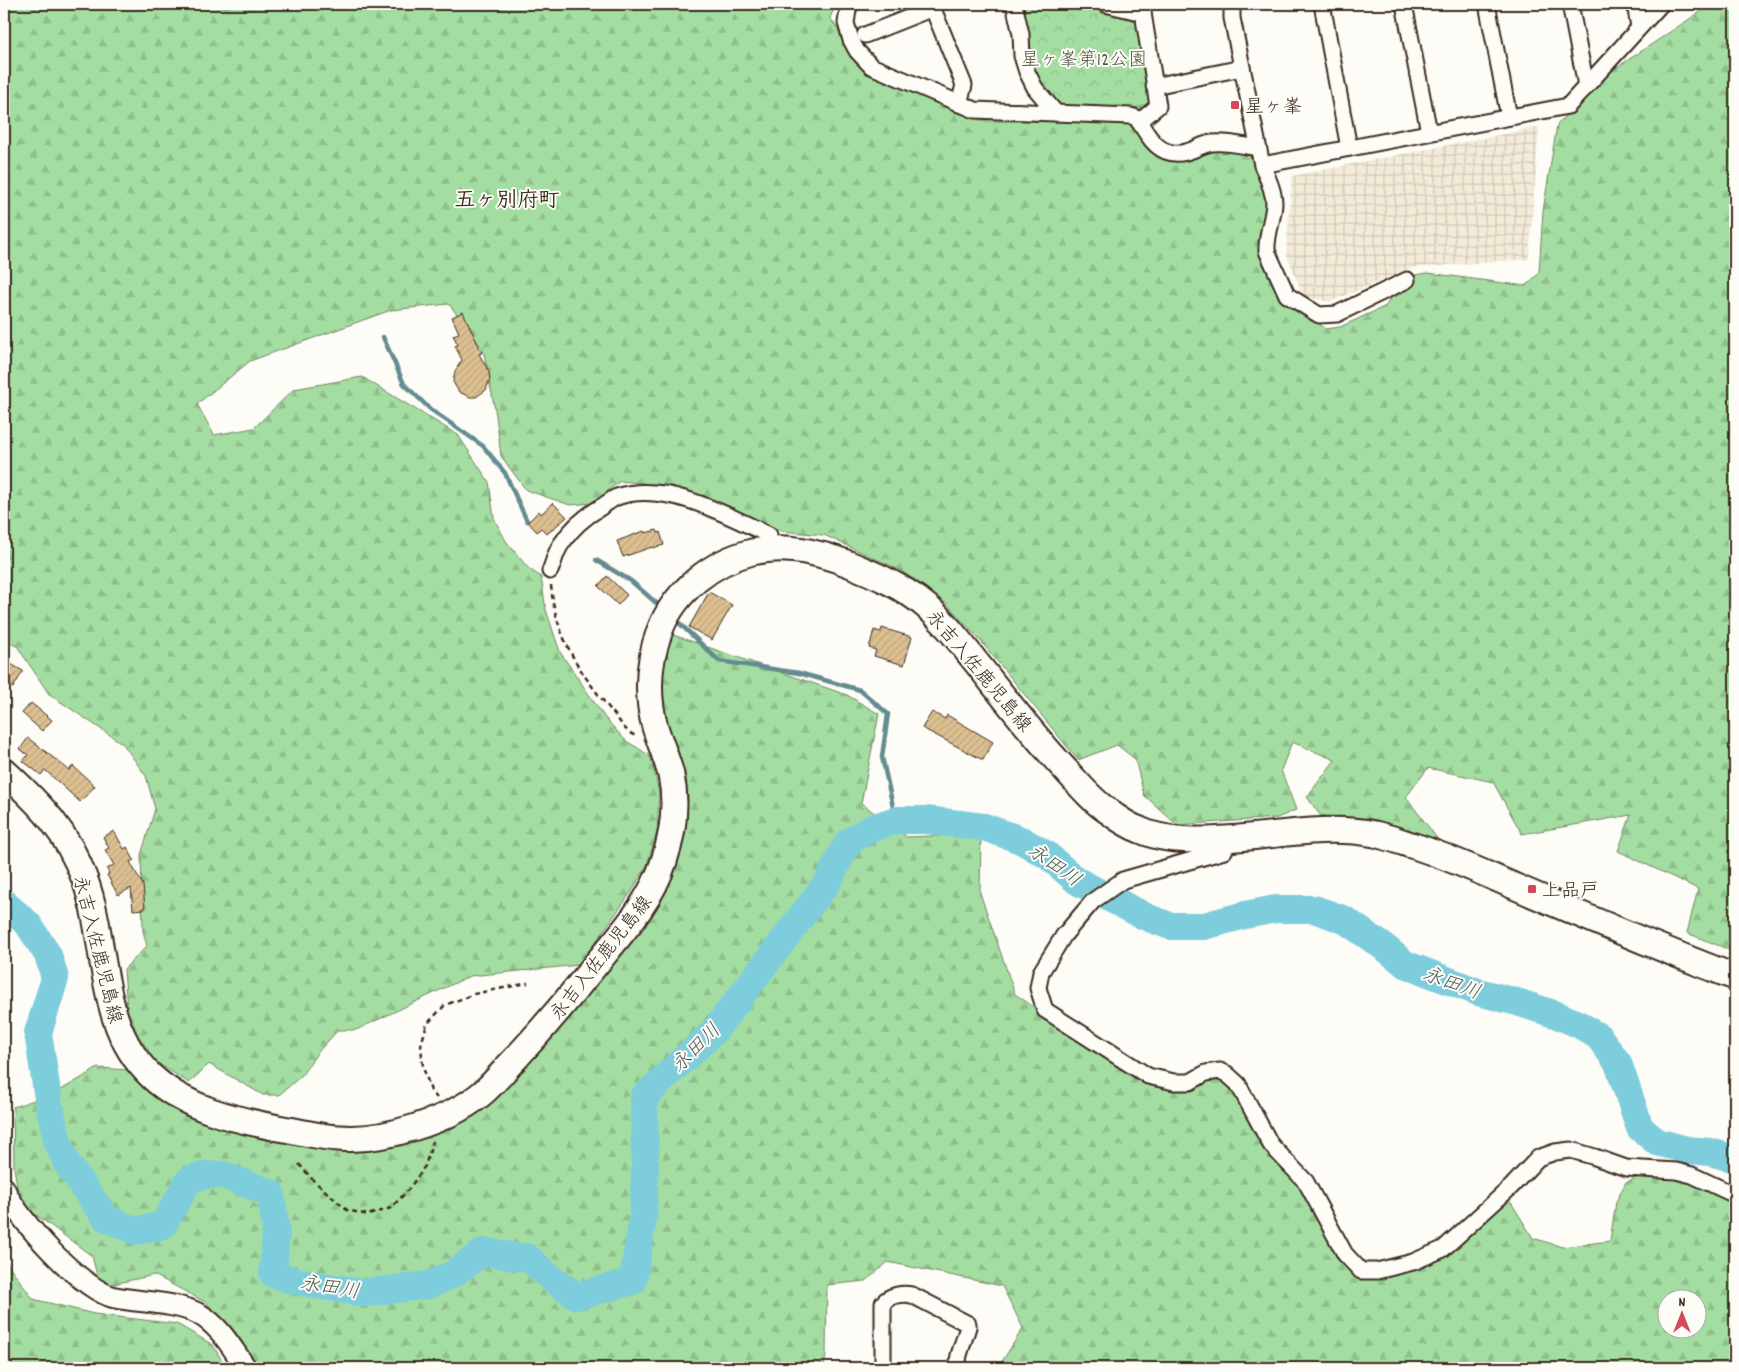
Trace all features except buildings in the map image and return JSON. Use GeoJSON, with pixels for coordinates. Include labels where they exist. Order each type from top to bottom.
{"type":"FeatureCollection","features":[{"type":"Feature","properties":{"kind":"main road","name":"永吉入佐鹿児島線"},"geometry":{"type":"LineString","coordinates":[[4,771],[51,817],[69,846],[85,881],[92,906],[107,988],[116,1024],[132,1054],[150,1076],[174,1094],[200,1108],[241,1121],[337,1138],[358,1139],[394,1134],[460,1109],[484,1092],[550,1022],[643,905],[656,882],[666,856],[674,818],[670,770],[657,731],[649,698],[649,677],[656,643],[666,615],[689,587],[702,575],[728,560],[761,551],[793,548],[838,560],[902,588],[923,603],[947,627],[1048,752],[1097,803],[1109,813],[1138,830],[1179,840],[1230,840],[1312,831],[1349,831],[1377,834],[1435,853],[1652,945],[1735,977]]}},
{"type":"Feature","properties":{"kind":"street"},"geometry":{"type":"LineString","coordinates":[[849,4],[846,23],[851,40],[857,51],[870,66],[976,110],[1131,116],[1137,118],[1148,138],[1162,150],[1172,153],[1186,152],[1211,143],[1258,148]]}},
{"type":"Feature","properties":{"kind":"street"},"geometry":{"type":"LineString","coordinates":[[1014,4],[1021,34],[1022,56],[1027,72],[1035,88],[1056,113]]}},
{"type":"Feature","properties":{"kind":"street"},"geometry":{"type":"LineString","coordinates":[[1105,4],[1143,9],[1158,106],[1139,122]]}},
{"type":"Feature","properties":{"kind":"street"},"geometry":{"type":"LineString","coordinates":[[1232,4],[1232,18],[1258,148],[1262,165],[1272,189],[1274,205],[1266,244],[1267,252],[1287,295],[1319,315],[1337,314],[1407,280]]}},
{"type":"Feature","properties":{"kind":"street"},"geometry":{"type":"LineString","coordinates":[[1322,4],[1349,148]]}},
{"type":"Feature","properties":{"kind":"street"},"geometry":{"type":"LineString","coordinates":[[1404,4],[1429,132]]}},
{"type":"Feature","properties":{"kind":"street"},"geometry":{"type":"LineString","coordinates":[[1487,4],[1509,117]]}},
{"type":"Feature","properties":{"kind":"street"},"geometry":{"type":"LineString","coordinates":[[1570,4],[1586,86]]}},
{"type":"Feature","properties":{"kind":"street"},"geometry":{"type":"LineString","coordinates":[[1635,4],[1639,27]]}},
{"type":"Feature","properties":{"kind":"street"},"geometry":{"type":"LineString","coordinates":[[1262,165],[1568,106],[1661,4]]}},
{"type":"Feature","properties":{"kind":"street"},"geometry":{"type":"LineString","coordinates":[[865,35],[932,6],[964,85],[959,104]]}},
{"type":"Feature","properties":{"kind":"street"},"geometry":{"type":"LineString","coordinates":[[1154,86],[1242,68]]}},
{"type":"Feature","properties":{"kind":"street"},"geometry":{"type":"LineString","coordinates":[[550,571],[561,543],[588,515],[617,497],[643,493],[668,496],[705,506],[769,535],[761,551]]}},
{"type":"Feature","properties":{"kind":"street"},"geometry":{"type":"LineString","coordinates":[[1230,840],[1224,851],[1123,880],[1093,901],[1064,935],[1041,972],[1038,988],[1045,1010],[1148,1076],[1174,1082],[1190,1082],[1206,1073],[1220,1071],[1238,1084],[1271,1146],[1306,1182],[1344,1254],[1361,1270],[1377,1271],[1413,1262],[1443,1249],[1511,1187],[1538,1158],[1555,1152],[1571,1150],[1626,1168],[1676,1171],[1692,1175],[1735,1195]]}},
{"type":"Feature","properties":{"kind":"street"},"geometry":{"type":"LineString","coordinates":[[4,1188],[8,1199],[48,1248],[90,1286],[112,1296],[181,1308],[198,1314],[216,1326],[246,1368]]}},
{"type":"Feature","properties":{"kind":"street"},"geometry":{"type":"LineString","coordinates":[[883,1368],[883,1303],[888,1298],[908,1294],[968,1324],[958,1355],[957,1368]]}},
{"type":"Feature","properties":{"kind":"path"},"geometry":{"type":"LineString","coordinates":[[550,571],[558,622],[570,654],[593,689],[631,735],[657,731]]}},
{"type":"Feature","properties":{"kind":"shaded area"},"geometry":{"type":"Polygon","coordinates":[[[1539,127],[1529,259],[1411,268],[1330,302],[1303,296],[1286,253],[1292,176],[1539,127]]]}},
{"type":"Feature","properties":{"kind":"green space"},"geometry":{"type":"Polygon","coordinates":[[[4,4],[836,4],[830,18],[852,50],[880,77],[988,121],[1125,121],[1136,125],[1141,143],[1153,152],[1171,161],[1190,159],[1219,148],[1239,151],[1252,157],[1268,186],[1270,203],[1261,260],[1282,296],[1326,329],[1340,327],[1386,306],[1401,277],[1428,273],[1526,286],[1539,273],[1543,211],[1557,125],[1598,80],[1712,4],[1735,4],[1735,952],[1687,933],[1698,889],[1618,851],[1631,815],[1522,834],[1493,782],[1428,768],[1406,797],[1442,845],[1378,825],[1320,815],[1307,797],[1335,760],[1292,742],[1281,770],[1296,810],[1277,818],[1177,825],[1144,795],[1135,759],[1117,745],[1078,760],[984,645],[947,604],[900,570],[824,535],[781,531],[710,500],[672,486],[620,481],[593,503],[570,505],[526,490],[501,456],[496,415],[483,349],[449,304],[391,310],[250,361],[197,404],[214,435],[254,428],[294,389],[362,377],[458,435],[489,482],[494,518],[506,541],[528,568],[541,577],[546,610],[560,652],[605,718],[626,741],[651,757],[659,793],[657,832],[647,865],[632,891],[579,965],[470,976],[356,1030],[338,1030],[318,1052],[301,1076],[279,1095],[263,1095],[209,1064],[189,1083],[156,1062],[138,1035],[127,1009],[124,969],[147,946],[143,931],[141,855],[155,809],[146,776],[123,744],[49,694],[17,646],[4,641],[4,4]]]}},
{"type":"Feature","properties":{"kind":"green space","name":"星ヶ峯第12公園"},"geometry":{"type":"Polygon","coordinates":[[[1019,4],[1077,4],[1132,18],[1137,22],[1150,104],[1147,107],[1065,109],[1054,101],[1044,90],[1037,77],[1028,48],[1019,4]]]}},
{"type":"Feature","properties":{"kind":"green space"},"geometry":{"type":"Polygon","coordinates":[[[673,635],[847,695],[879,714],[861,803],[907,837],[981,834],[980,893],[1015,994],[1161,1087],[1182,1091],[1211,1079],[1225,1080],[1267,1149],[1309,1198],[1340,1263],[1368,1278],[1399,1270],[1508,1200],[1533,1238],[1562,1247],[1610,1241],[1616,1202],[1626,1182],[1642,1176],[1687,1180],[1735,1198],[1735,1368],[998,1368],[1023,1328],[1002,1286],[888,1262],[866,1281],[827,1285],[824,1368],[256,1368],[207,1303],[154,1275],[100,1287],[92,1256],[20,1203],[14,1168],[13,1107],[56,1093],[98,1068],[129,1070],[149,1091],[181,1113],[245,1135],[356,1149],[408,1143],[449,1129],[512,1081],[596,984],[668,881],[684,833],[682,778],[664,710],[662,661],[673,635]]]}},
{"type":"Feature","properties":{"kind":"green space"},"geometry":{"type":"Polygon","coordinates":[[[4,1259],[33,1299],[94,1314],[177,1324],[213,1345],[226,1368],[4,1368],[4,1259]]]}},
{"type":"Feature","properties":{"kind":"waterway"},"geometry":{"type":"LineString","coordinates":[[383,337],[404,384],[430,409],[483,446],[505,473],[527,521]]}},
{"type":"Feature","properties":{"kind":"waterway"},"geometry":{"type":"LineString","coordinates":[[596,560],[631,581],[662,608]]}},
{"type":"Feature","properties":{"kind":"waterway"},"geometry":{"type":"LineString","coordinates":[[675,619],[719,661],[799,673],[860,690],[888,714],[882,757],[896,820]]}},
{"type":"Feature","properties":{"kind":"waterway","name":"永田川"},"geometry":{"type":"LineString","coordinates":[[4,903],[28,924],[48,955],[55,978],[38,1033],[49,1105],[58,1142],[66,1162],[106,1218],[136,1231],[163,1225],[189,1180],[205,1175],[223,1175],[271,1193],[276,1232],[273,1274],[291,1280],[362,1293],[429,1285],[453,1274],[483,1252],[528,1258],[552,1279],[577,1296],[633,1281],[643,1216],[645,1167],[644,1097],[715,1030],[827,883],[848,842],[872,828],[896,820],[926,820],[984,827],[1021,840],[1047,855],[1077,881],[1146,917],[1170,926],[1204,926],[1276,909],[1314,909],[1345,920],[1405,964],[1478,992],[1517,1002],[1557,1015],[1580,1025],[1599,1037],[1618,1063],[1640,1128],[1657,1142],[1687,1150],[1710,1152],[1735,1159]]}},
{"type":"Feature","properties":{"kind":"place","name":"星ヶ峯"},"geometry":{"type":"Point","coordinates":[1235,105]}},
{"type":"Feature","properties":{"kind":"place","name":"上品戸"},"geometry":{"type":"Point","coordinates":[1532,889]}},
{"type":"Feature","properties":{"kind":"district","name":"五ヶ別府町"},"geometry":{"type":"Point","coordinates":[507,199]}}]}
